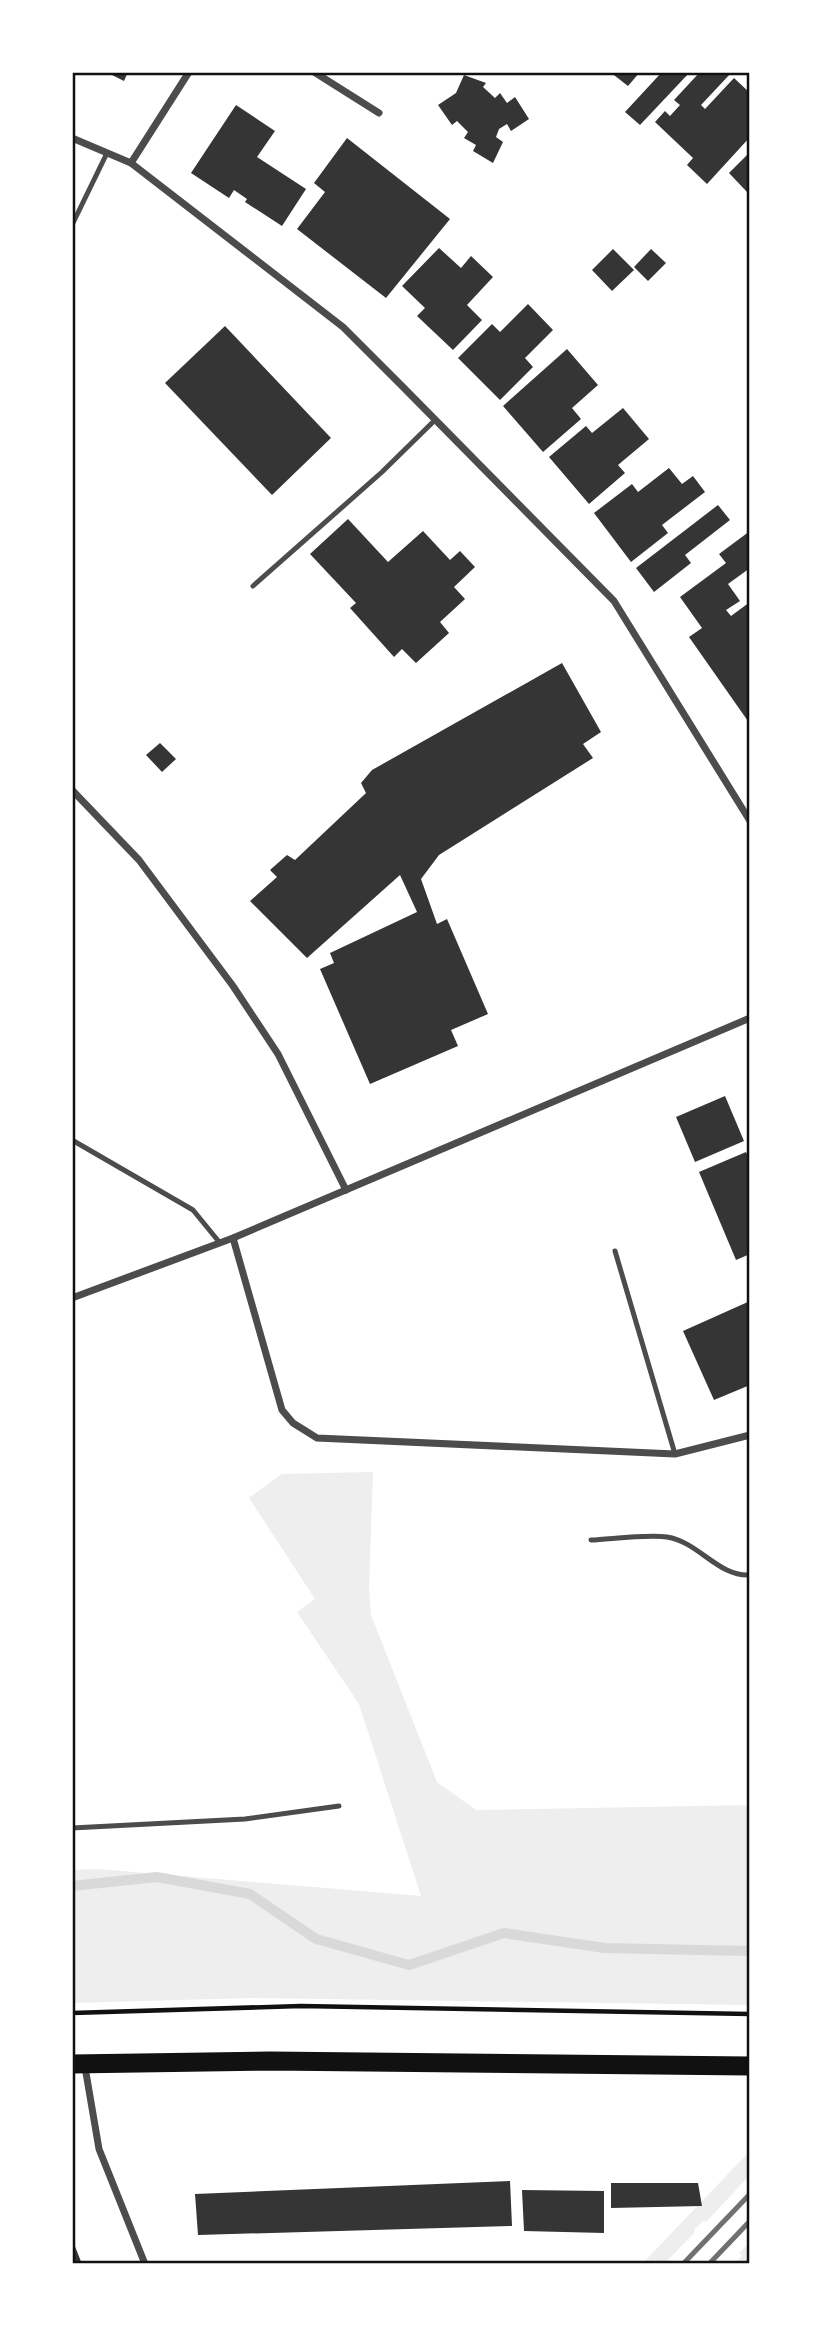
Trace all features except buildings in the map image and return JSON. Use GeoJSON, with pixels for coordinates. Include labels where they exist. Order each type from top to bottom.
{"type":"FeatureCollection","features":[{"type":"Feature","properties":{"kind":"highway"},"geometry":{"type":"LineString","coordinates":[[78,2063],[270,2061],[750,2066]]}},
{"type":"Feature","properties":{"kind":"street"},"geometry":{"type":"LineString","coordinates":[[131,163],[189,72]]}},
{"type":"Feature","properties":{"kind":"street"},"geometry":{"type":"LineString","coordinates":[[314,72],[379,113]]}},
{"type":"Feature","properties":{"kind":"street"},"geometry":{"type":"LineString","coordinates":[[72,138],[131,163],[343,327],[614,601],[750,821]]}},
{"type":"Feature","properties":{"kind":"street"},"geometry":{"type":"LineString","coordinates":[[72,790],[139,860],[233,986],[278,1054],[346,1189]]}},
{"type":"Feature","properties":{"kind":"street"},"geometry":{"type":"LineString","coordinates":[[72,1298],[233,1238],[750,1018]]}},
{"type":"Feature","properties":{"kind":"street"},"geometry":{"type":"LineString","coordinates":[[233,1238],[282,1410],[293,1423],[317,1438],[675,1454],[750,1435]]}},
{"type":"Feature","properties":{"kind":"street"},"geometry":{"type":"LineString","coordinates":[[78,2063],[99,2150],[145,2264]]}},
{"type":"Feature","properties":{"kind":"lane"},"geometry":{"type":"LineString","coordinates":[[72,225],[107,153]]}},
{"type":"Feature","properties":{"kind":"lane"},"geometry":{"type":"LineString","coordinates":[[253,586],[382,472],[435,420]]}},
{"type":"Feature","properties":{"kind":"lane"},"geometry":{"type":"LineString","coordinates":[[72,1140],[193,1210],[220,1243]]}},
{"type":"Feature","properties":{"kind":"lane"},"geometry":{"type":"LineString","coordinates":[[615,1251],[675,1454]]}},
{"type":"Feature","properties":{"kind":"lane"},"geometry":{"type":"LineString","coordinates":[[591,1540],[667,1537],[687,1544],[726,1571],[750,1575]]}},
{"type":"Feature","properties":{"kind":"lane"},"geometry":{"type":"LineString","coordinates":[[72,1828],[245,1819],[339,1806]]}},
{"type":"Feature","properties":{"kind":"path"},"geometry":{"type":"LineString","coordinates":[[72,2012],[256,2007],[750,2014]]}},
{"type":"Feature","properties":{"kind":"shaded area"},"geometry":{"type":"Polygon","coordinates":[[[373,1472],[369,1588],[371,1615],[437,1782],[476,1810],[750,1805],[750,2005],[251,1998],[72,2003],[72,1870],[98,1869],[421,1896],[359,1704],[297,1612],[315,1599],[249,1498],[282,1474],[373,1472]]]}},
{"type":"Feature","properties":{"kind":"shaded area"},"geometry":{"type":"Polygon","coordinates":[[[750,2151],[750,2175],[706,2222],[703,2221],[694,2230],[664,2264],[642,2264],[750,2151]]]}},
{"type":"Feature","properties":{"kind":"shaded area"},"geometry":{"type":"Polygon","coordinates":[[[750,2242],[750,2264],[734,2264],[742,2256],[739,2253],[750,2242]]]}},
{"type":"Feature","properties":{"kind":"waterway"},"geometry":{"type":"LineString","coordinates":[[72,1886],[157,1877],[250,1894],[316,1939],[409,1965],[504,1933],[604,1948],[750,1951]]}},
{"type":"Feature","properties":{"kind":"railway"},"geometry":{"type":"LineString","coordinates":[[683,2264],[750,2194]]}},
{"type":"Feature","properties":{"kind":"railway"},"geometry":{"type":"LineString","coordinates":[[709,2264],[750,2221]]}}]}
